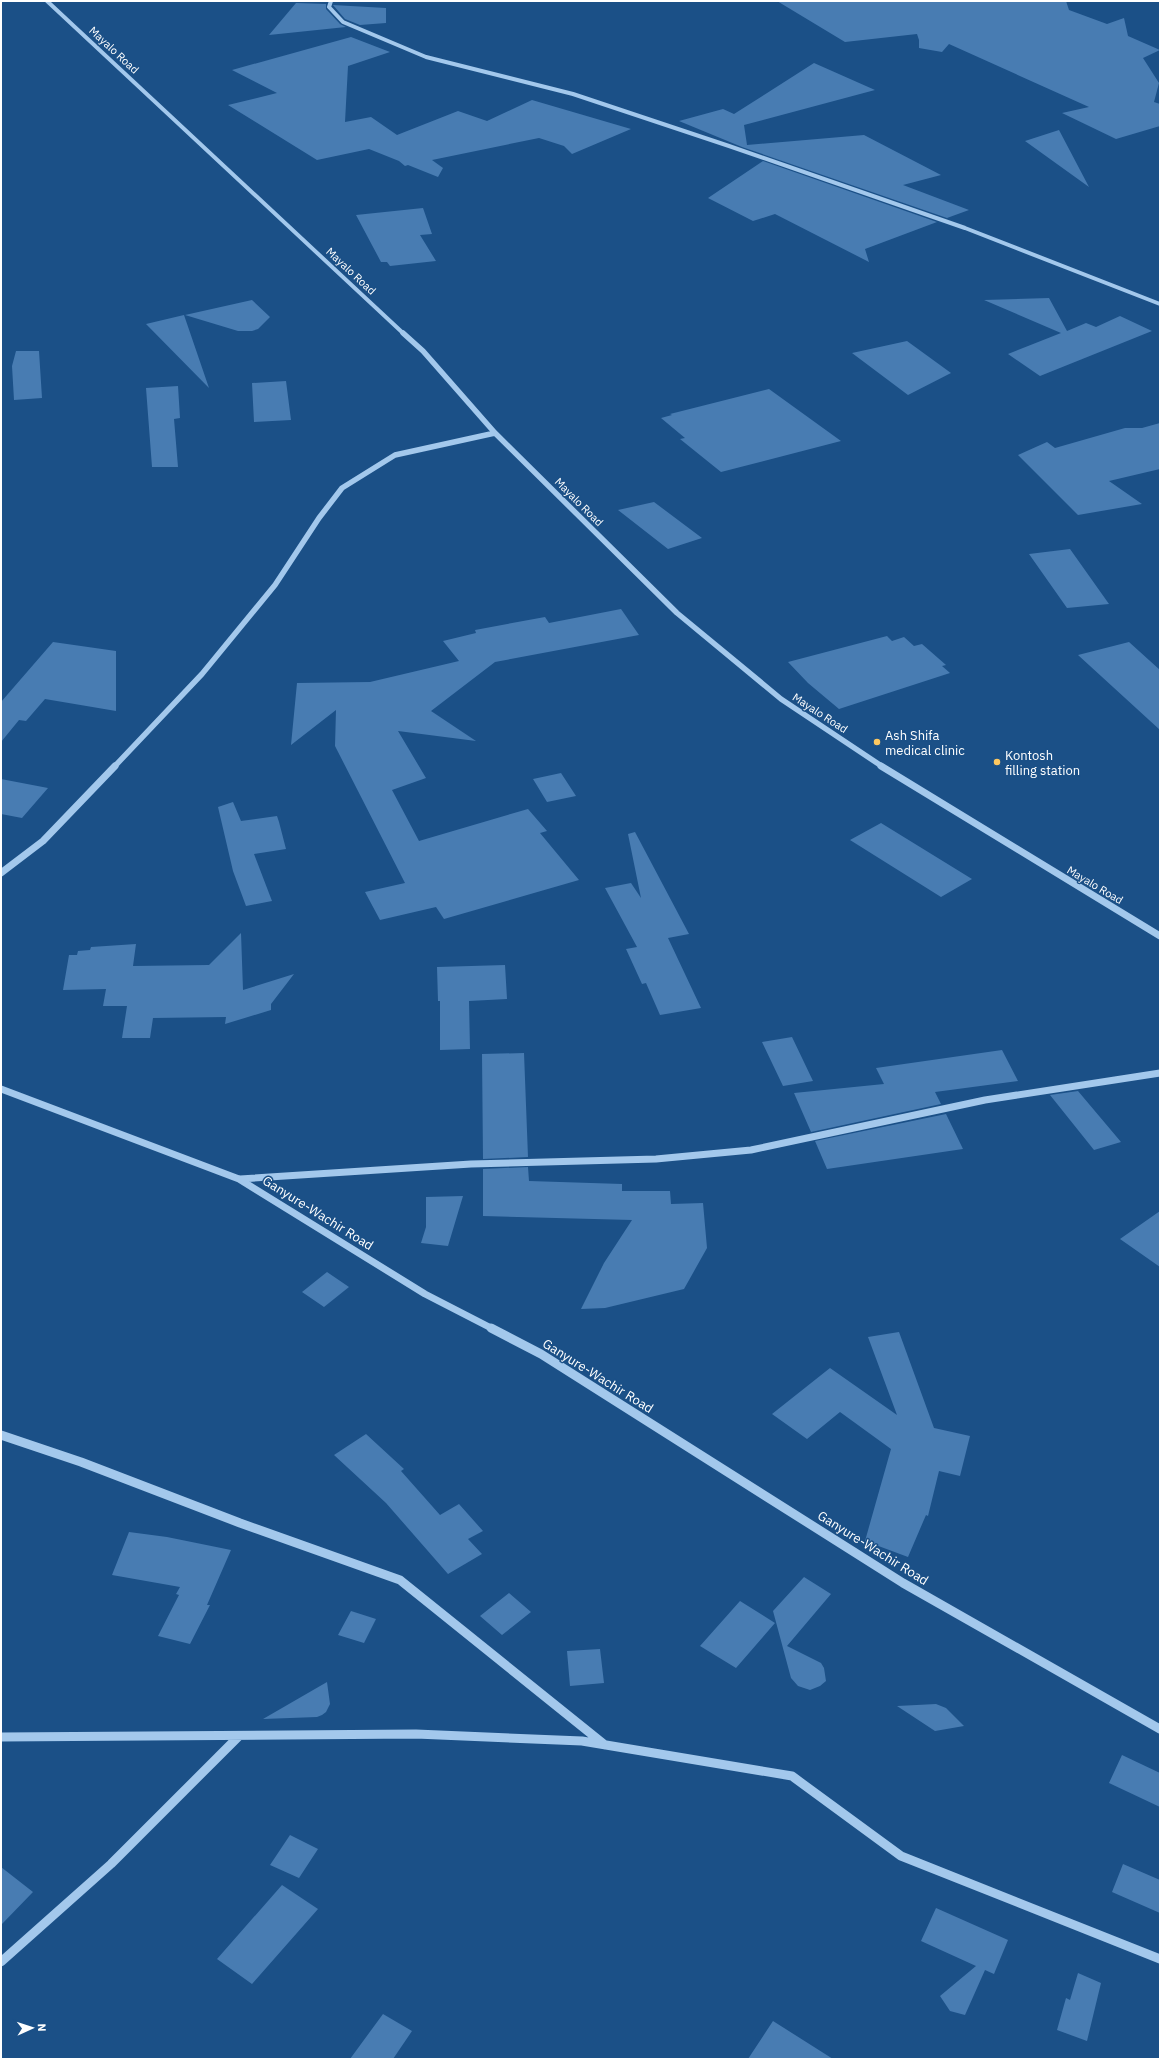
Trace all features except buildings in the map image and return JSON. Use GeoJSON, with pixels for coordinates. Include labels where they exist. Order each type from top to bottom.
{"type":"FeatureCollection","features":[{"type":"Feature","properties":{"kind":"street","name":"Mayalo Road"},"geometry":{"type":"LineString","coordinates":[[47,1],[423,351],[495,433],[677,613],[781,699],[894,774],[1160,936]]}},
{"type":"Feature","properties":{"kind":"street"},"geometry":{"type":"LineString","coordinates":[[331,1],[329,7],[343,22],[426,57],[573,94],[729,146],[965,228],[1160,304]]}},
{"type":"Feature","properties":{"kind":"street"},"geometry":{"type":"LineString","coordinates":[[1,874],[44,841],[202,674],[275,585],[319,518],[342,488],[395,456],[495,433]]}},
{"type":"Feature","properties":{"kind":"street"},"geometry":{"type":"LineString","coordinates":[[239,1179],[472,1164],[656,1159],[751,1150],[986,1100],[1160,1073]]}},
{"type":"Feature","properties":{"kind":"street","name":"Ganyure-Wachir Road"},"geometry":{"type":"LineString","coordinates":[[1,1089],[239,1179],[425,1294],[541,1354],[903,1583],[1160,1729]]}},
{"type":"Feature","properties":{"kind":"street"},"geometry":{"type":"LineString","coordinates":[[1,1435],[81,1462],[240,1523],[400,1580],[607,1746]]}},
{"type":"Feature","properties":{"kind":"street"},"geometry":{"type":"LineString","coordinates":[[1,1737],[416,1734],[582,1741],[792,1776],[901,1856],[1160,1959]]}},
{"type":"Feature","properties":{"kind":"street"},"geometry":{"type":"LineString","coordinates":[[1,1962],[111,1864],[239,1736]]}},
{"type":"Feature","properties":{"kind":"place","name":"Ash Shifa medical clinic"},"geometry":{"type":"Point","coordinates":[877,742]}},
{"type":"Feature","properties":{"kind":"place","name":"Kontosh filling station"},"geometry":{"type":"Point","coordinates":[997,762]}}]}
